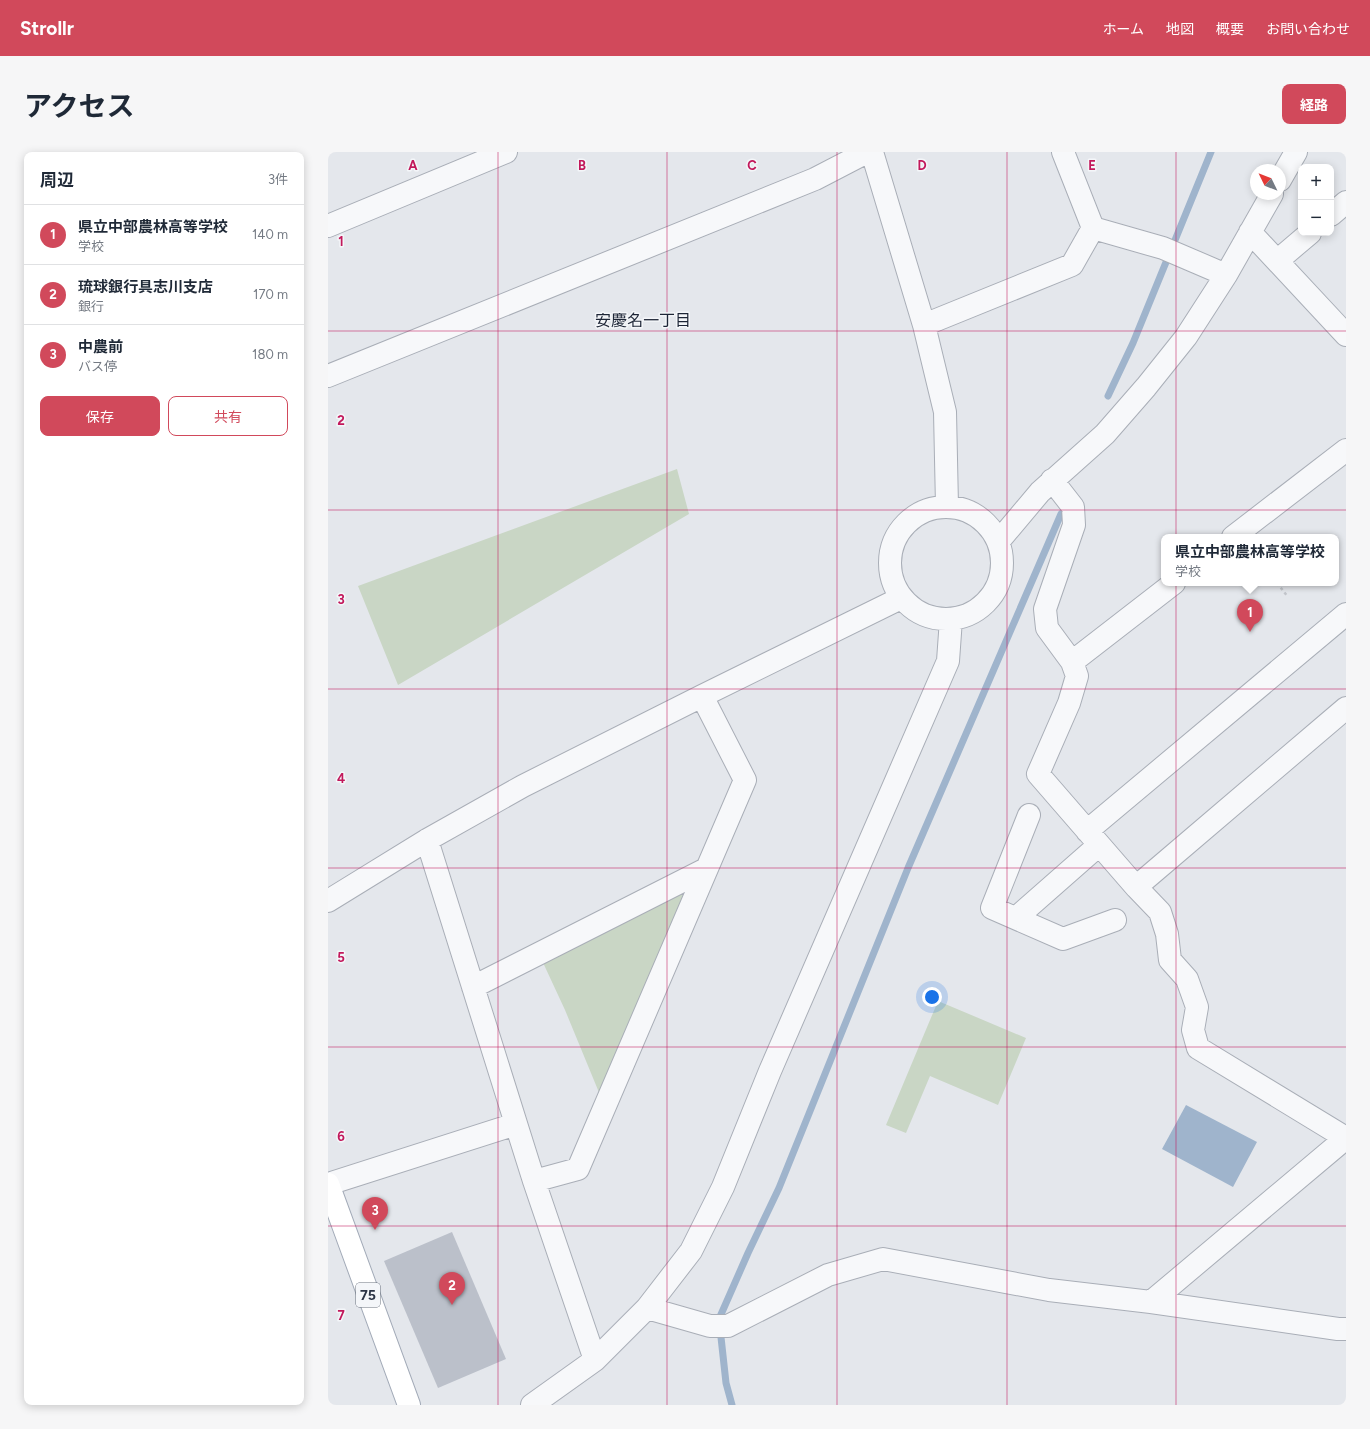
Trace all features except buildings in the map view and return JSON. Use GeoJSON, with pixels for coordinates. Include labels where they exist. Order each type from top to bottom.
{"type":"FeatureCollection","features":[{"type":"Feature","properties":{"kind":"main road","name":"75"},"geometry":{"type":"LineString","coordinates":[[328,1184],[409,1405]]}},
{"type":"Feature","properties":{"kind":"street"},"geometry":{"type":"LineString","coordinates":[[328,226],[506,152]]}},
{"type":"Feature","properties":{"kind":"street"},"geometry":{"type":"LineString","coordinates":[[328,376],[815,179],[867,152]]}},
{"type":"Feature","properties":{"kind":"street"},"geometry":{"type":"LineString","coordinates":[[872,152],[924,325],[945,412],[947,506]]}},
{"type":"Feature","properties":{"kind":"street"},"geometry":{"type":"LineString","coordinates":[[1063,152],[1093,228]]}},
{"type":"Feature","properties":{"kind":"street"},"geometry":{"type":"LineString","coordinates":[[1286,170],[1296,152]]}},
{"type":"Feature","properties":{"kind":"street"},"geometry":{"type":"LineString","coordinates":[[998,542],[1040,492],[1105,434],[1186,337],[1226,275],[1269,200]]}},
{"type":"Feature","properties":{"kind":"street"},"geometry":{"type":"LineString","coordinates":[[1334,212],[1346,202]]}},
{"type":"Feature","properties":{"kind":"street"},"geometry":{"type":"LineString","coordinates":[[924,325],[1072,265],[1093,228]]}},
{"type":"Feature","properties":{"kind":"street"},"geometry":{"type":"LineString","coordinates":[[1093,228],[1163,248],[1226,275]]}},
{"type":"Feature","properties":{"kind":"street"},"geometry":{"type":"LineString","coordinates":[[1250,232],[1346,335]]}},
{"type":"Feature","properties":{"kind":"street"},"geometry":{"type":"LineString","coordinates":[[1278,261],[1307,236]]}},
{"type":"Feature","properties":{"kind":"street"},"geometry":{"type":"LineString","coordinates":[[1241,534],[1346,450]]}},
{"type":"Feature","properties":{"kind":"street"},"geometry":{"type":"LineString","coordinates":[[1052,480],[1073,507],[1074,524],[1045,609],[1046,621],[1047,628],[1072,662],[1077,676],[1069,703],[1038,774],[1136,887],[1160,912],[1167,934],[1170,960],[1187,979],[1197,1007],[1193,1030],[1198,1048],[1346,1138],[1151,1302]]}},
{"type":"Feature","properties":{"kind":"street"},"geometry":{"type":"LineString","coordinates":[[947,506],[963,509],[978,516],[990,527],[998,542],[1002,559],[1000,576],[994,592],[982,606],[967,615],[951,619],[932,618],[915,610],[901,598],[892,582],[889,564],[892,546],[900,530],[913,517],[929,509],[947,506]]}},
{"type":"Feature","properties":{"kind":"street"},"geometry":{"type":"LineString","coordinates":[[1072,662],[1170,586]]}},
{"type":"Feature","properties":{"kind":"street"},"geometry":{"type":"LineString","coordinates":[[328,901],[427,840],[523,786],[901,598]]}},
{"type":"Feature","properties":{"kind":"street"},"geometry":{"type":"LineString","coordinates":[[1016,918],[1093,838],[1346,614]]}},
{"type":"Feature","properties":{"kind":"street"},"geometry":{"type":"LineString","coordinates":[[532,1405],[595,1360],[647,1308],[691,1251],[724,1187],[770,1071],[948,661],[951,619]]}},
{"type":"Feature","properties":{"kind":"street"},"geometry":{"type":"LineString","coordinates":[[534,1181],[578,1169],[745,780],[702,696]]}},
{"type":"Feature","properties":{"kind":"street"},"geometry":{"type":"LineString","coordinates":[[1136,887],[1346,708]]}},
{"type":"Feature","properties":{"kind":"street"},"geometry":{"type":"LineString","coordinates":[[1029,815],[992,908],[1064,939],[1116,920]]}},
{"type":"Feature","properties":{"kind":"street"},"geometry":{"type":"LineString","coordinates":[[427,840],[534,1181],[595,1360]]}},
{"type":"Feature","properties":{"kind":"street"},"geometry":{"type":"LineString","coordinates":[[473,987],[706,869]]}},
{"type":"Feature","properties":{"kind":"street"},"geometry":{"type":"LineString","coordinates":[[328,1184],[516,1124]]}},
{"type":"Feature","properties":{"kind":"street"},"geometry":{"type":"LineString","coordinates":[[647,1308],[710,1326],[728,1326],[828,1275],[883,1259],[1050,1290],[1151,1302],[1346,1329]]}},
{"type":"Feature","properties":{"kind":"path"},"geometry":{"type":"LineString","coordinates":[[1279,586],[1288,598]]}},
{"type":"Feature","properties":{"kind":"green space"},"geometry":{"type":"Polygon","coordinates":[[[677,469],[689,514],[398,685],[358,586],[677,469]]]}},
{"type":"Feature","properties":{"kind":"green space"},"geometry":{"type":"Polygon","coordinates":[[[706,869],[605,1107],[565,1010],[539,954],[706,869]]]}},
{"type":"Feature","properties":{"kind":"green space"},"geometry":{"type":"Polygon","coordinates":[[[938,1001],[1026,1038],[998,1105],[930,1076],[906,1133],[886,1125],[938,1001]]]}},
{"type":"Feature","properties":{"kind":"water"},"geometry":{"type":"Polygon","coordinates":[[[1186,1105],[1257,1142],[1233,1187],[1162,1149],[1186,1105]]]}},
{"type":"Feature","properties":{"kind":"waterway"},"geometry":{"type":"LineString","coordinates":[[1108,396],[1133,343],[1211,152]]}},
{"type":"Feature","properties":{"kind":"waterway"},"geometry":{"type":"LineString","coordinates":[[732,1405],[726,1383],[719,1319],[779,1188],[908,868],[1061,514]]}},
{"type":"Feature","properties":{"kind":"place","name":"県立中部農林高等学校"},"geometry":{"type":"Point","coordinates":[1250,632]}},
{"type":"Feature","properties":{"kind":"place","name":"中農前"},"geometry":{"type":"Point","coordinates":[375,1230]}},
{"type":"Feature","properties":{"kind":"place","name":"琉球銀行具志川支店"},"geometry":{"type":"Point","coordinates":[452,1305]}},
{"type":"Feature","properties":{"kind":"district","name":"安慶名一丁目"},"geometry":{"type":"Point","coordinates":[643,320]}}]}
